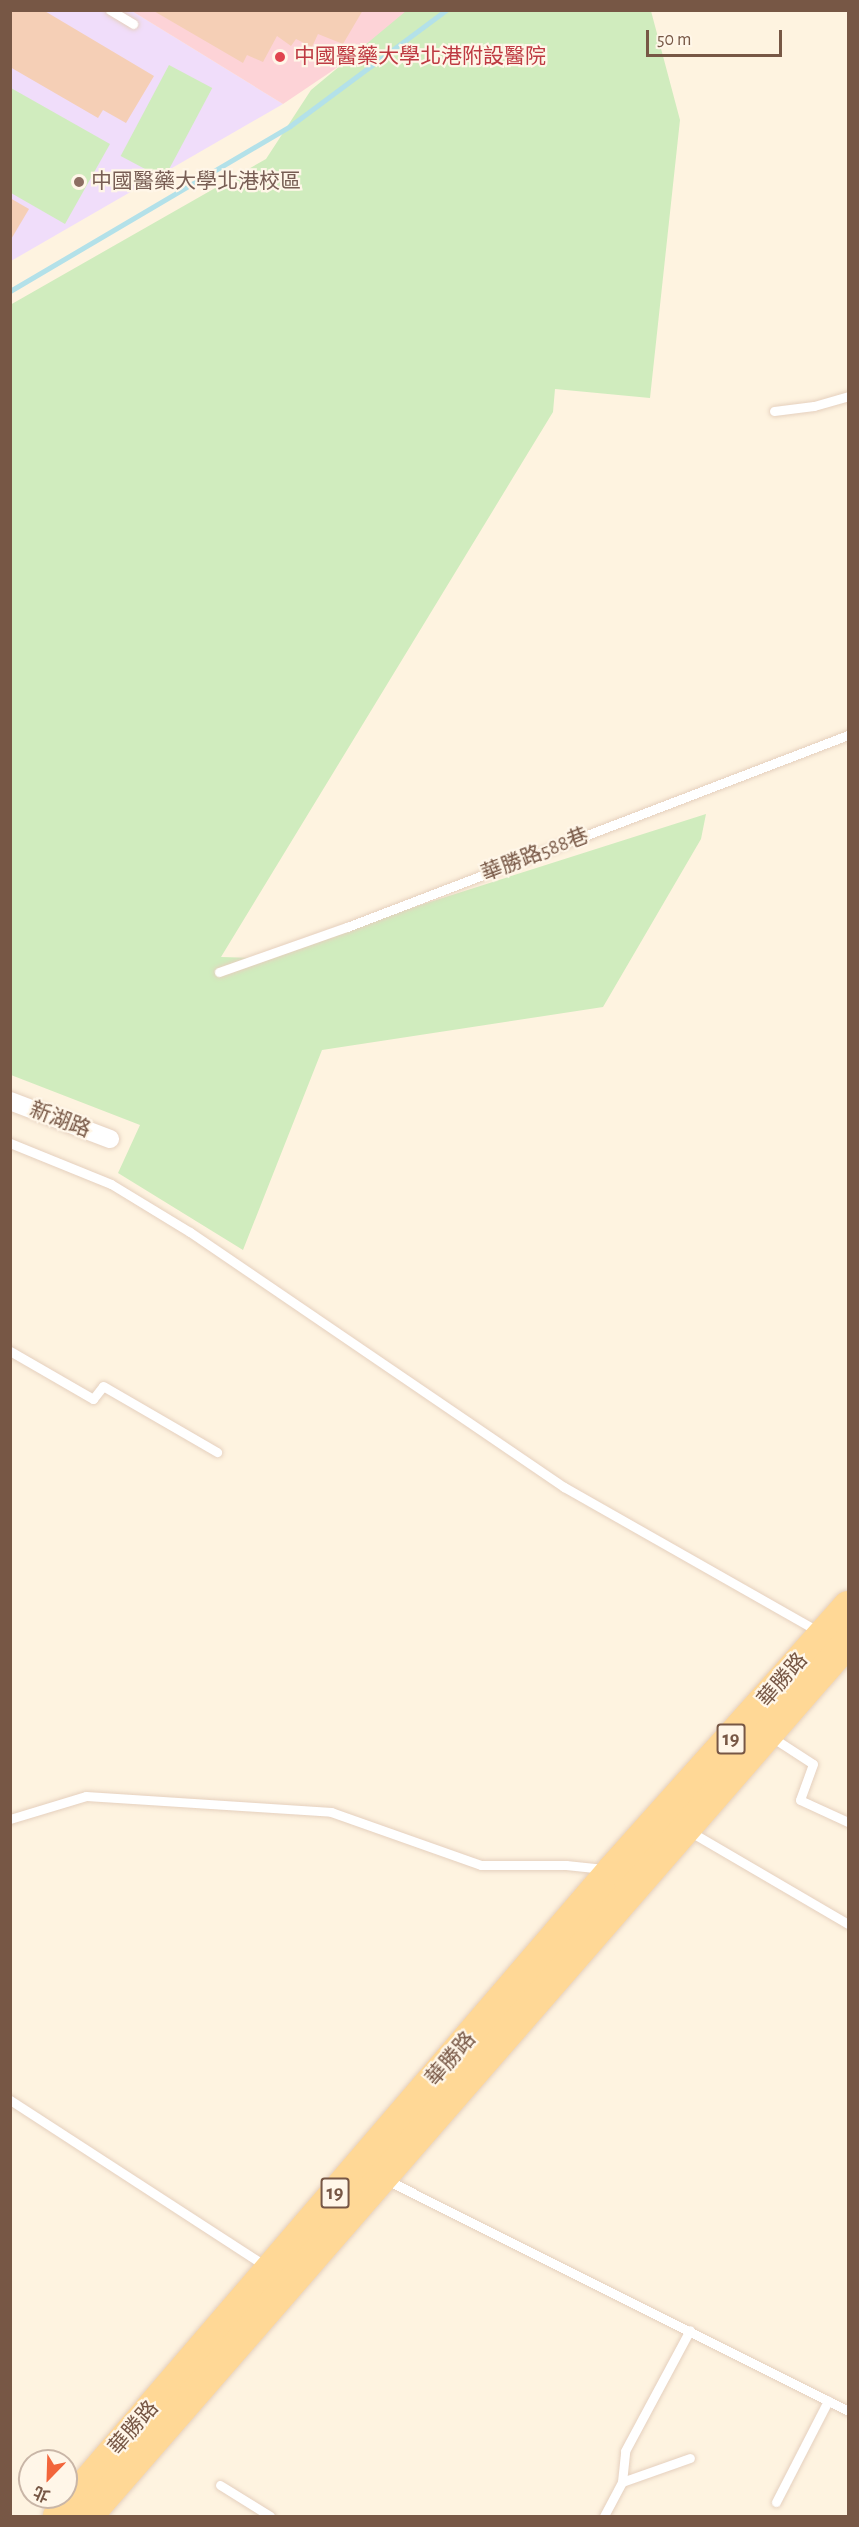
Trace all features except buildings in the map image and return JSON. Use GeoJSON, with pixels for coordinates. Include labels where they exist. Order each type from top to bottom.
{"type":"FeatureCollection","features":[{"type":"Feature","properties":{"kind":"main road","name":"華勝路"},"geometry":{"type":"LineString","coordinates":[[676,1821],[768,1735],[835,1642],[849,1606]]}},
{"type":"Feature","properties":{"kind":"main road","name":"華勝路"},"geometry":{"type":"LineString","coordinates":[[88,2517],[279,2278],[623,1878],[835,1642]]}},
{"type":"Feature","properties":{"kind":"main road","name":"華勝路"},"geometry":{"type":"LineString","coordinates":[[58,2517],[279,2278]]}},
{"type":"Feature","properties":{"kind":"street","name":"新湖路"},"geometry":{"type":"LineString","coordinates":[[10,1101],[110,1139]]}},
{"type":"Feature","properties":{"kind":"lane"},"geometry":{"type":"LineString","coordinates":[[110,10],[133,24]]}},
{"type":"Feature","properties":{"kind":"lane"},"geometry":{"type":"LineString","coordinates":[[774,411],[814,406],[849,396]]}},
{"type":"Feature","properties":{"kind":"lane","name":"華勝路588巷"},"geometry":{"type":"LineString","coordinates":[[219,972],[358,923],[849,735]]}},
{"type":"Feature","properties":{"kind":"lane"},"geometry":{"type":"LineString","coordinates":[[10,1143],[111,1184],[209,1245],[564,1487],[835,1642]]}},
{"type":"Feature","properties":{"kind":"lane"},"geometry":{"type":"LineString","coordinates":[[10,1351],[93,1399],[103,1386],[217,1452]]}},
{"type":"Feature","properties":{"kind":"lane"},"geometry":{"type":"LineString","coordinates":[[768,1735],[813,1764],[800,1800],[849,1822]]}},
{"type":"Feature","properties":{"kind":"lane"},"geometry":{"type":"LineString","coordinates":[[10,1819],[86,1796],[331,1812],[481,1865],[566,1865],[623,1878]]}},
{"type":"Feature","properties":{"kind":"lane"},"geometry":{"type":"LineString","coordinates":[[676,1821],[849,1924]]}},
{"type":"Feature","properties":{"kind":"lane"},"geometry":{"type":"LineString","coordinates":[[10,2100],[279,2278]]}},
{"type":"Feature","properties":{"kind":"lane"},"geometry":{"type":"LineString","coordinates":[[373,2168],[849,2411]]}},
{"type":"Feature","properties":{"kind":"lane"},"geometry":{"type":"LineString","coordinates":[[604,2517],[622,2482],[626,2451],[690,2330]]}},
{"type":"Feature","properties":{"kind":"lane"},"geometry":{"type":"LineString","coordinates":[[776,2502],[828,2401]]}},
{"type":"Feature","properties":{"kind":"lane"},"geometry":{"type":"LineString","coordinates":[[622,2482],[690,2458]]}},
{"type":"Feature","properties":{"kind":"lane"},"geometry":{"type":"LineString","coordinates":[[220,2485],[270,2517]]}},
{"type":"Feature","properties":{"kind":"shaded area","name":"中國醫藥大學北港校區"},"geometry":{"type":"Polygon","coordinates":[[[11,11],[132,11],[283,104],[11,261],[11,11]]]}},
{"type":"Feature","properties":{"kind":"shaded area","name":"中國醫藥大學北港附設醫院"},"geometry":{"type":"Polygon","coordinates":[[[132,11],[421,11],[283,104],[132,11]]]}},
{"type":"Feature","properties":{"kind":"green space"},"geometry":{"type":"Polygon","coordinates":[[[406,11],[651,11],[680,120],[650,398],[555,389],[553,412],[221,957],[254,958],[706,814],[701,839],[603,1007],[322,1050],[243,1250],[118,1173],[140,1125],[11,1075],[10,305],[266,159],[311,90],[406,11]]]}},
{"type":"Feature","properties":{"kind":"green space"},"geometry":{"type":"Polygon","coordinates":[[[169,65],[212,88],[164,179],[121,156],[169,65]]]}},
{"type":"Feature","properties":{"kind":"green space"},"geometry":{"type":"Polygon","coordinates":[[[11,88],[110,144],[65,224],[11,193],[11,88]]]}},
{"type":"Feature","properties":{"kind":"waterway"},"geometry":{"type":"LineString","coordinates":[[10,291],[290,126],[446,10]]}},
{"type":"Feature","properties":{"kind":"place","name":"中國醫藥大學北港附設醫院"},"geometry":{"type":"Point","coordinates":[280,57]}},
{"type":"Feature","properties":{"kind":"place","name":"中國醫藥大學北港校區"},"geometry":{"type":"Point","coordinates":[79,182]}}]}
